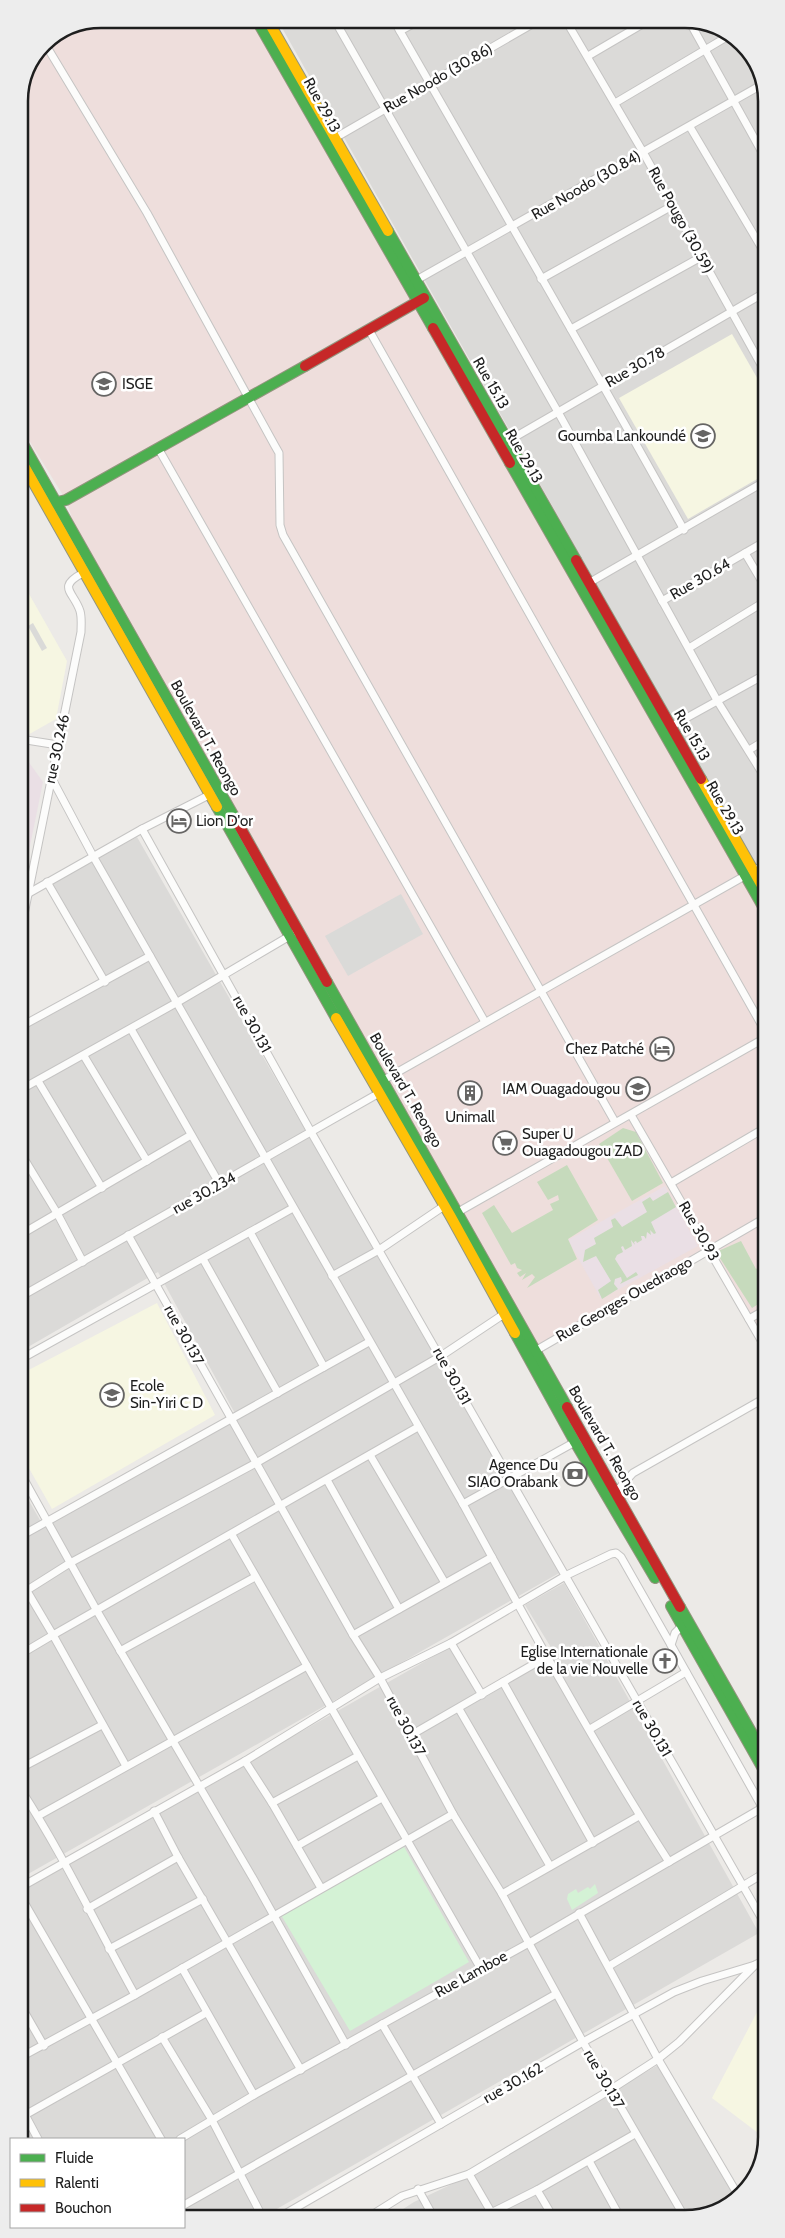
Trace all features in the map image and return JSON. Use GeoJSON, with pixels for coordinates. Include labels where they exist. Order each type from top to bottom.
{"type":"FeatureCollection","features":[{"type":"Feature","properties":{"kind":"main road","name":"Rue 29.13"},"geometry":{"type":"LineString","coordinates":[[261,28],[412,283]]}},
{"type":"Feature","properties":{"kind":"main road","name":"Rue 15.13"},"geometry":{"type":"LineString","coordinates":[[272,28],[335,138],[421,299],[508,441],[585,586],[670,727],[749,873],[758,884]]}},
{"type":"Feature","properties":{"kind":"main road","name":"Rue 29.13"},"geometry":{"type":"LineString","coordinates":[[421,299],[749,873],[758,895]]}},
{"type":"Feature","properties":{"kind":"main road"},"geometry":{"type":"LineString","coordinates":[[48,509],[248,399],[421,299]]}},
{"type":"Feature","properties":{"kind":"main road","name":"Boulevard T. Reongo"},"geometry":{"type":"LineString","coordinates":[[28,451],[61,503],[83,550],[381,1087],[444,1206],[575,1442],[758,1760]]}},
{"type":"Feature","properties":{"kind":"main road","name":"Boulevard T. Reongo"},"geometry":{"type":"LineString","coordinates":[[28,474],[211,794],[294,933]]}},
{"type":"Feature","properties":{"kind":"main road","name":"Boulevard T. Reongo"},"geometry":{"type":"LineString","coordinates":[[381,1087],[458,1212],[758,1744]]}},
{"type":"Feature","properties":{"kind":"street"},"geometry":{"type":"LineString","coordinates":[[339,28],[558,412],[718,702],[758,766]]}},
{"type":"Feature","properties":{"kind":"street"},"geometry":{"type":"LineString","coordinates":[[398,28],[541,279],[604,385],[684,530]]}},
{"type":"Feature","properties":{"kind":"street"},"geometry":{"type":"LineString","coordinates":[[400,31],[406,28]]}},
{"type":"Feature","properties":{"kind":"street","name":"Rue Noodo (30.86)"},"geometry":{"type":"LineString","coordinates":[[335,138],[525,28]]}},
{"type":"Feature","properties":{"kind":"street","name":"Rue Pougo (30.59)"},"geometry":{"type":"LineString","coordinates":[[571,28],[643,152],[758,357]]}},
{"type":"Feature","properties":{"kind":"street"},"geometry":{"type":"LineString","coordinates":[[588,56],[636,28]]}},
{"type":"Feature","properties":{"kind":"street"},"geometry":{"type":"LineString","coordinates":[[693,28],[758,144]]}},
{"type":"Feature","properties":{"kind":"street"},"geometry":{"type":"LineString","coordinates":[[615,103],[724,39]]}},
{"type":"Feature","properties":{"kind":"street"},"geometry":{"type":"LineString","coordinates":[[49,50],[147,214],[279,453],[280,526],[283,535],[615,1122]]}},
{"type":"Feature","properties":{"kind":"street","name":"Rue Noodo (30.84)"},"geometry":{"type":"LineString","coordinates":[[412,283],[756,88]]}},
{"type":"Feature","properties":{"kind":"street"},"geometry":{"type":"LineString","coordinates":[[690,126],[758,242]]}},
{"type":"Feature","properties":{"kind":"street"},"geometry":{"type":"LineString","coordinates":[[541,279],[672,206]]}},
{"type":"Feature","properties":{"kind":"street"},"geometry":{"type":"LineString","coordinates":[[571,329],[701,257]]}},
{"type":"Feature","properties":{"kind":"street","name":"Rue 30.78"},"geometry":{"type":"LineString","coordinates":[[508,441],[758,297]]}},
{"type":"Feature","properties":{"kind":"street"},"geometry":{"type":"LineString","coordinates":[[369,330],[758,1019]]}},
{"type":"Feature","properties":{"kind":"street"},"geometry":{"type":"LineString","coordinates":[[158,448],[485,1022]]}},
{"type":"Feature","properties":{"kind":"street"},"geometry":{"type":"LineString","coordinates":[[585,586],[758,486]]}},
{"type":"Feature","properties":{"kind":"street","name":"Rue 30.64"},"geometry":{"type":"LineString","coordinates":[[662,601],[758,545]]}},
{"type":"Feature","properties":{"kind":"street"},"geometry":{"type":"LineString","coordinates":[[745,553],[758,575]]}},
{"type":"Feature","properties":{"kind":"street","name":"rue 30.246"},"geometry":{"type":"LineString","coordinates":[[28,898],[81,632],[80,611],[68,589],[69,583],[72,579],[83,573]]}},
{"type":"Feature","properties":{"kind":"street"},"geometry":{"type":"LineString","coordinates":[[689,648],[758,606]]}},
{"type":"Feature","properties":{"kind":"street"},"geometry":{"type":"LineString","coordinates":[[670,727],[758,679]]}},
{"type":"Feature","properties":{"kind":"street"},"geometry":{"type":"LineString","coordinates":[[28,739],[58,745]]}},
{"type":"Feature","properties":{"kind":"street"},"geometry":{"type":"LineString","coordinates":[[749,750],[758,745]]}},
{"type":"Feature","properties":{"kind":"street"},"geometry":{"type":"LineString","coordinates":[[51,777],[176,1003],[463,1504],[518,1604],[639,1816],[669,1862]]}},
{"type":"Feature","properties":{"kind":"street"},"geometry":{"type":"LineString","coordinates":[[29,893],[142,829],[211,794]]}},
{"type":"Feature","properties":{"kind":"street","name":"rue 30.131"},"geometry":{"type":"LineString","coordinates":[[142,829],[311,1132],[441,1356],[758,1913]]}},
{"type":"Feature","properties":{"kind":"street","name":"rue 30.234"},"geometry":{"type":"LineString","coordinates":[[28,1293],[311,1132],[485,1022],[758,868]]}},
{"type":"Feature","properties":{"kind":"street"},"geometry":{"type":"LineString","coordinates":[[48,882],[105,982]]}},
{"type":"Feature","properties":{"kind":"street"},"geometry":{"type":"LineString","coordinates":[[28,1086],[132,1029],[294,933]]}},
{"type":"Feature","properties":{"kind":"street"},"geometry":{"type":"LineString","coordinates":[[28,1023],[150,956]]}},
{"type":"Feature","properties":{"kind":"street"},"geometry":{"type":"LineString","coordinates":[[132,1029],[219,1184]]}},
{"type":"Feature","properties":{"kind":"street"},"geometry":{"type":"LineString","coordinates":[[458,1212],[758,1042]]}},
{"type":"Feature","properties":{"kind":"street"},"geometry":{"type":"LineString","coordinates":[[84,1056],[147,1161]]}},
{"type":"Feature","properties":{"kind":"street"},"geometry":{"type":"LineString","coordinates":[[38,1081],[102,1188]]}},
{"type":"Feature","properties":{"kind":"street","name":"Rue 30.93"},"geometry":{"type":"LineString","coordinates":[[631,1115],[758,1335]]}},
{"type":"Feature","properties":{"kind":"street"},"geometry":{"type":"LineString","coordinates":[[671,1183],[758,1132]]}},
{"type":"Feature","properties":{"kind":"street"},"geometry":{"type":"LineString","coordinates":[[28,1229],[192,1134]]}},
{"type":"Feature","properties":{"kind":"street"},"geometry":{"type":"LineString","coordinates":[[28,1165],[57,1213],[83,1262]]}},
{"type":"Feature","properties":{"kind":"street"},"geometry":{"type":"LineString","coordinates":[[332,1276],[379,1250],[444,1206]]}},
{"type":"Feature","properties":{"kind":"street"},"geometry":{"type":"LineString","coordinates":[[28,1355],[293,1208]]}},
{"type":"Feature","properties":{"kind":"street","name":"Rue Georges Ouedraogo"},"geometry":{"type":"LineString","coordinates":[[535,1351],[758,1222]]}},
{"type":"Feature","properties":{"kind":"street"},"geometry":{"type":"LineString","coordinates":[[250,1232],[324,1367]]}},
{"type":"Feature","properties":{"kind":"street","name":"rue 30.137"},"geometry":{"type":"LineString","coordinates":[[128,1236],[282,1506],[353,1635],[380,1678],[453,1814],[502,1894],[610,2090],[680,2210]]}},
{"type":"Feature","properties":{"kind":"street"},"geometry":{"type":"LineString","coordinates":[[203,1259],[278,1393]]}},
{"type":"Feature","properties":{"kind":"street"},"geometry":{"type":"LineString","coordinates":[[28,1589],[70,1563],[256,1463],[441,1356],[504,1314]]}},
{"type":"Feature","properties":{"kind":"street"},"geometry":{"type":"LineString","coordinates":[[749,1319],[758,1314]]}},
{"type":"Feature","properties":{"kind":"street"},"geometry":{"type":"LineString","coordinates":[[28,1532],[369,1342]]}},
{"type":"Feature","properties":{"kind":"street"},"geometry":{"type":"LineString","coordinates":[[608,1500],[633,1473],[758,1402]]}},
{"type":"Feature","properties":{"kind":"street"},"geometry":{"type":"LineString","coordinates":[[28,1650],[418,1427]]}},
{"type":"Feature","properties":{"kind":"street"},"geometry":{"type":"LineString","coordinates":[[463,1504],[575,1442]]}},
{"type":"Feature","properties":{"kind":"street"},"geometry":{"type":"LineString","coordinates":[[370,1456],[445,1583]]}},
{"type":"Feature","properties":{"kind":"street"},"geometry":{"type":"LineString","coordinates":[[327,1480],[399,1609]]}},
{"type":"Feature","properties":{"kind":"street"},"geometry":{"type":"LineString","coordinates":[[28,1486],[97,1611],[346,2044]]}},
{"type":"Feature","properties":{"kind":"street"},"geometry":{"type":"LineString","coordinates":[[232,1535],[480,1969]]}},
{"type":"Feature","properties":{"kind":"street"},"geometry":{"type":"LineString","coordinates":[[28,1884],[154,1810],[245,1761],[380,1678],[451,1643],[566,1575],[616,1552],[621,1557],[758,1800]]}},
{"type":"Feature","properties":{"kind":"street"},"geometry":{"type":"LineString","coordinates":[[353,1635],[492,1557]]}},
{"type":"Feature","properties":{"kind":"street"},"geometry":{"type":"LineString","coordinates":[[120,1650],[255,1577]]}},
{"type":"Feature","properties":{"kind":"street"},"geometry":{"type":"LineString","coordinates":[[28,1598],[53,1636],[126,1766]]}},
{"type":"Feature","properties":{"kind":"street"},"geometry":{"type":"LineString","coordinates":[[671,1645],[675,1633],[682,1626]]}},
{"type":"Feature","properties":{"kind":"street"},"geometry":{"type":"LineString","coordinates":[[451,1643],[482,1695]]}},
{"type":"Feature","properties":{"kind":"street"},"geometry":{"type":"LineString","coordinates":[[411,1736],[548,1656]]}},
{"type":"Feature","properties":{"kind":"street"},"geometry":{"type":"LineString","coordinates":[[38,1816],[307,1666]]}},
{"type":"Feature","properties":{"kind":"street"},"geometry":{"type":"LineString","coordinates":[[590,1729],[686,1672]]}},
{"type":"Feature","properties":{"kind":"street"},"geometry":{"type":"LineString","coordinates":[[503,1682],[593,1843]]}},
{"type":"Feature","properties":{"kind":"street"},"geometry":{"type":"LineString","coordinates":[[459,1709],[550,1866]]}},
{"type":"Feature","properties":{"kind":"street"},"geometry":{"type":"LineString","coordinates":[[28,1764],[102,1725]]}},
{"type":"Feature","properties":{"kind":"street"},"geometry":{"type":"LineString","coordinates":[[272,1803],[358,1756]]}},
{"type":"Feature","properties":{"kind":"street"},"geometry":{"type":"LineString","coordinates":[[245,1761],[272,1803],[321,1888]]}},
{"type":"Feature","properties":{"kind":"street"},"geometry":{"type":"LineString","coordinates":[[296,1846],[382,1798]]}},
{"type":"Feature","properties":{"kind":"street"},"geometry":{"type":"LineString","coordinates":[[28,1801],[66,1863],[87,1909],[135,1995]]}},
{"type":"Feature","properties":{"kind":"street"},"geometry":{"type":"LineString","coordinates":[[154,1810],[178,1857],[301,2070]]}},
{"type":"Feature","properties":{"kind":"street"},"geometry":{"type":"LineString","coordinates":[[28,2054],[453,1814]]}},
{"type":"Feature","properties":{"kind":"street","name":"Rue Lamboe"},"geometry":{"type":"LineString","coordinates":[[182,2138],[254,2095],[529,1943],[714,1836],[758,1814]]}},
{"type":"Feature","properties":{"kind":"street"},"geometry":{"type":"LineString","coordinates":[[502,1894],[639,1816]]}},
{"type":"Feature","properties":{"kind":"street"},"geometry":{"type":"LineString","coordinates":[[87,1909],[178,1857]]}},
{"type":"Feature","properties":{"kind":"street"},"geometry":{"type":"LineString","coordinates":[[609,1966],[758,1876]]}},
{"type":"Feature","properties":{"kind":"street"},"geometry":{"type":"LineString","coordinates":[[109,1949],[203,1898]]}},
{"type":"Feature","properties":{"kind":"street"},"geometry":{"type":"LineString","coordinates":[[28,1910],[160,2138]]}},
{"type":"Feature","properties":{"kind":"street"},"geometry":{"type":"LineString","coordinates":[[579,1913],[658,2059],[735,2190]]}},
{"type":"Feature","properties":{"kind":"street"},"geometry":{"type":"LineString","coordinates":[[380,2210],[391,2202],[418,2190],[469,2174],[610,2090],[658,2059],[680,2042],[758,1964]]}},
{"type":"Feature","properties":{"kind":"street","name":"rue 30.162"},"geometry":{"type":"LineString","coordinates":[[292,2210],[583,2042],[674,1992],[702,1981],[755,1966]]}},
{"type":"Feature","properties":{"kind":"street"},"geometry":{"type":"LineString","coordinates":[[182,1968],[254,2095]]}},
{"type":"Feature","properties":{"kind":"street"},"geometry":{"type":"LineString","coordinates":[[185,2204],[556,1994]]}},
{"type":"Feature","properties":{"kind":"street"},"geometry":{"type":"LineString","coordinates":[[28,2109],[117,2063],[206,2013]]}},
{"type":"Feature","properties":{"kind":"street"},"geometry":{"type":"LineString","coordinates":[[28,2018],[44,2046]]}},
{"type":"Feature","properties":{"kind":"street"},"geometry":{"type":"LineString","coordinates":[[382,2024],[441,2124]]}},
{"type":"Feature","properties":{"kind":"street"},"geometry":{"type":"LineString","coordinates":[[162,2037],[212,2120],[238,2174],[258,2210]]}},
{"type":"Feature","properties":{"kind":"street"},"geometry":{"type":"LineString","coordinates":[[28,2121],[37,2138]]}},
{"type":"Feature","properties":{"kind":"street"},"geometry":{"type":"LineString","coordinates":[[502,2210],[635,2134]]}},
{"type":"Feature","properties":{"kind":"street"},"geometry":{"type":"LineString","coordinates":[[589,2161],[616,2210]]}},
{"type":"Feature","properties":{"kind":"street"},"geometry":{"type":"LineString","coordinates":[[469,2174],[490,2210]]}},
{"type":"Feature","properties":{"kind":"street"},"geometry":{"type":"LineString","coordinates":[[418,2190],[429,2210]]}},
{"type":"Feature","properties":{"kind":"street"},"geometry":{"type":"LineString","coordinates":[[537,2190],[549,2210]]}},
{"type":"Feature","properties":{"kind":"shaded area"},"geometry":{"type":"Polygon","coordinates":[[[261,28],[758,897],[758,1336],[709,1250],[535,1351],[83,551],[66,500],[28,439],[28,96],[33,73],[49,49],[60,40],[86,29],[261,28]]]}},
{"type":"Feature","properties":{"kind":"shaded area"},"geometry":{"type":"Polygon","coordinates":[[[282,28],[689,28],[712,33],[725,40],[739,52],[750,68],[758,100],[758,870],[282,28]]]}},
{"type":"Feature","properties":{"kind":"shaded area","name":"Goumba Lankoundé"},"geometry":{"type":"Polygon","coordinates":[[[732,334],[758,380],[758,478],[688,519],[619,398],[732,334]]]}},
{"type":"Feature","properties":{"kind":"shaded area"},"geometry":{"type":"Polygon","coordinates":[[[28,592],[67,661],[56,719],[28,735],[28,592]]]}},
{"type":"Feature","properties":{"kind":"shaded area"},"geometry":{"type":"Polygon","coordinates":[[[33,623],[47,648],[42,651],[28,626],[33,623]]]}},
{"type":"Feature","properties":{"kind":"shaded area"},"geometry":{"type":"Polygon","coordinates":[[[28,761],[43,782],[28,856],[28,761]]]}},
{"type":"Feature","properties":{"kind":"shaded area"},"geometry":{"type":"Polygon","coordinates":[[[137,837],[504,1477],[561,1572],[28,1874],[28,1499],[44,1527],[238,1419],[158,1272],[28,1347],[28,1025],[109,983],[52,884],[137,837]]]}},
{"type":"Feature","properties":{"kind":"shaded area"},"geometry":{"type":"Polygon","coordinates":[[[401,894],[423,934],[348,976],[325,936],[401,894]]]}},
{"type":"Feature","properties":{"kind":"shaded area"},"geometry":{"type":"Polygon","coordinates":[[[665,1186],[698,1246],[601,1299],[568,1240],[665,1186]]]}},
{"type":"Feature","properties":{"kind":"shaded area","name":"Ecole Sin-Yiri C D"},"geometry":{"type":"Polygon","coordinates":[[[157,1303],[215,1415],[52,1509],[28,1466],[28,1370],[157,1303]]]}},
{"type":"Feature","properties":{"kind":"shaded area"},"geometry":{"type":"Polygon","coordinates":[[[564,1583],[758,1934],[275,2210],[185,2210],[185,2138],[28,2138],[28,1887],[450,1647],[481,1700],[555,1654],[525,1605],[564,1583]]]}},
{"type":"Feature","properties":{"kind":"shaded area"},"geometry":{"type":"Polygon","coordinates":[[[758,2010],[758,2133],[712,2098],[758,2010]]]}},
{"type":"Feature","properties":{"kind":"shaded area"},"geometry":{"type":"Polygon","coordinates":[[[658,2065],[732,2192],[717,2203],[694,2210],[402,2210],[414,2202],[463,2179],[658,2065]]]}},
{"type":"Feature","properties":{"kind":"green space"},"geometry":{"type":"Polygon","coordinates":[[[623,1128],[636,1132],[663,1183],[632,1201],[599,1144],[623,1128]]]}},
{"type":"Feature","properties":{"kind":"green space"},"geometry":{"type":"Polygon","coordinates":[[[567,1165],[598,1220],[568,1239],[577,1259],[527,1288],[535,1277],[532,1274],[522,1280],[526,1273],[520,1277],[517,1273],[522,1270],[517,1268],[515,1263],[511,1265],[482,1213],[494,1205],[512,1233],[553,1210],[550,1204],[559,1200],[558,1195],[548,1200],[537,1182],[567,1165]]]}},
{"type":"Feature","properties":{"kind":"green space"},"geometry":{"type":"Polygon","coordinates":[[[668,1192],[676,1207],[651,1222],[656,1233],[654,1234],[650,1230],[651,1235],[647,1232],[646,1239],[644,1236],[641,1236],[642,1240],[637,1243],[636,1241],[634,1242],[635,1245],[631,1240],[632,1246],[625,1250],[623,1246],[621,1247],[623,1252],[617,1255],[615,1259],[627,1278],[636,1272],[638,1275],[620,1284],[622,1281],[621,1277],[615,1279],[614,1284],[618,1289],[602,1299],[598,1290],[611,1281],[596,1256],[583,1262],[585,1250],[596,1244],[594,1238],[613,1227],[611,1220],[615,1218],[622,1227],[647,1212],[642,1202],[650,1197],[653,1201],[668,1192]]]}},
{"type":"Feature","properties":{"kind":"green space"},"geometry":{"type":"Polygon","coordinates":[[[741,1241],[756,1269],[758,1268],[758,1304],[752,1308],[716,1252],[741,1241]]]}},
{"type":"Feature","properties":{"kind":"green space"},"geometry":{"type":"Polygon","coordinates":[[[403,1845],[469,1962],[350,2031],[281,1915],[403,1845]]]}},
{"type":"Feature","properties":{"kind":"green space"},"geometry":{"type":"Polygon","coordinates":[[[595,1884],[598,1893],[572,1910],[567,1899],[568,1894],[576,1889],[578,1893],[588,1887],[590,1889],[595,1884]]]}},
{"type":"Feature","properties":{"kind":"traffic: fast"},"geometry":{"type":"LineString","coordinates":[[261,28],[433,328]]}},
{"type":"Feature","properties":{"kind":"traffic: fast"},"geometry":{"type":"LineString","coordinates":[[388,231],[576,560]]}},
{"type":"Feature","properties":{"kind":"traffic: fast"},"geometry":{"type":"LineString","coordinates":[[49,504],[66,500],[305,366]]}},
{"type":"Feature","properties":{"kind":"traffic: fast"},"geometry":{"type":"LineString","coordinates":[[28,453],[236,820]]}},
{"type":"Feature","properties":{"kind":"traffic: fast"},"geometry":{"type":"LineString","coordinates":[[510,463],[758,898]]}},
{"type":"Feature","properties":{"kind":"traffic: fast"},"geometry":{"type":"LineString","coordinates":[[217,807],[336,1018]]}},
{"type":"Feature","properties":{"kind":"traffic: fast"},"geometry":{"type":"LineString","coordinates":[[327,982],[567,1407]]}},
{"type":"Feature","properties":{"kind":"traffic: fast"},"geometry":{"type":"LineString","coordinates":[[515,1333],[575,1442],[655,1578]]}},
{"type":"Feature","properties":{"kind":"traffic: fast"},"geometry":{"type":"LineString","coordinates":[[671,1606],[758,1760]]}},
{"type":"Feature","properties":{"kind":"traffic: fast"},"geometry":{"type":"LineString","coordinates":[[680,1607],[758,1744]]}},
{"type":"Feature","properties":{"kind":"traffic: slow"},"geometry":{"type":"LineString","coordinates":[[272,28],[388,231]]}},
{"type":"Feature","properties":{"kind":"traffic: slow"},"geometry":{"type":"LineString","coordinates":[[28,473],[217,807]]}},
{"type":"Feature","properties":{"kind":"traffic: slow"},"geometry":{"type":"LineString","coordinates":[[701,779],[758,879]]}},
{"type":"Feature","properties":{"kind":"traffic: slow"},"geometry":{"type":"LineString","coordinates":[[336,1018],[451,1217],[515,1333]]}},
{"type":"Feature","properties":{"kind":"traffic: jam"},"geometry":{"type":"LineString","coordinates":[[305,366],[424,298]]}},
{"type":"Feature","properties":{"kind":"traffic: jam"},"geometry":{"type":"LineString","coordinates":[[433,328],[510,463]]}},
{"type":"Feature","properties":{"kind":"traffic: jam"},"geometry":{"type":"LineString","coordinates":[[576,560],[701,779]]}},
{"type":"Feature","properties":{"kind":"traffic: jam"},"geometry":{"type":"LineString","coordinates":[[236,820],[327,982]]}},
{"type":"Feature","properties":{"kind":"traffic: jam"},"geometry":{"type":"LineString","coordinates":[[567,1407],[680,1607]]}},
{"type":"Feature","properties":{"kind":"place","name":"ISGE"},"geometry":{"type":"Point","coordinates":[104,384]}},
{"type":"Feature","properties":{"kind":"place","name":"Goumba Lankoundé"},"geometry":{"type":"Point","coordinates":[703,436]}},
{"type":"Feature","properties":{"kind":"place","name":"Lion D'or"},"geometry":{"type":"Point","coordinates":[179,821]}},
{"type":"Feature","properties":{"kind":"place","name":"Chez Patché"},"geometry":{"type":"Point","coordinates":[662,1049]}},
{"type":"Feature","properties":{"kind":"place","name":"IAM Ouagadougou"},"geometry":{"type":"Point","coordinates":[638,1089]}},
{"type":"Feature","properties":{"kind":"place","name":"Unimall"},"geometry":{"type":"Point","coordinates":[470,1093]}},
{"type":"Feature","properties":{"kind":"place","name":"Super U Ouagadougou ZAD"},"geometry":{"type":"Point","coordinates":[505,1143]}},
{"type":"Feature","properties":{"kind":"place","name":"Ecole Sin-Yiri C D"},"geometry":{"type":"Point","coordinates":[112,1395]}},
{"type":"Feature","properties":{"kind":"place","name":"Agence Du SIAO Orabank"},"geometry":{"type":"Point","coordinates":[575,1474]}},
{"type":"Feature","properties":{"kind":"place","name":"Eglise Internationale de la vie Nouvelle"},"geometry":{"type":"Point","coordinates":[665,1661]}}]}
